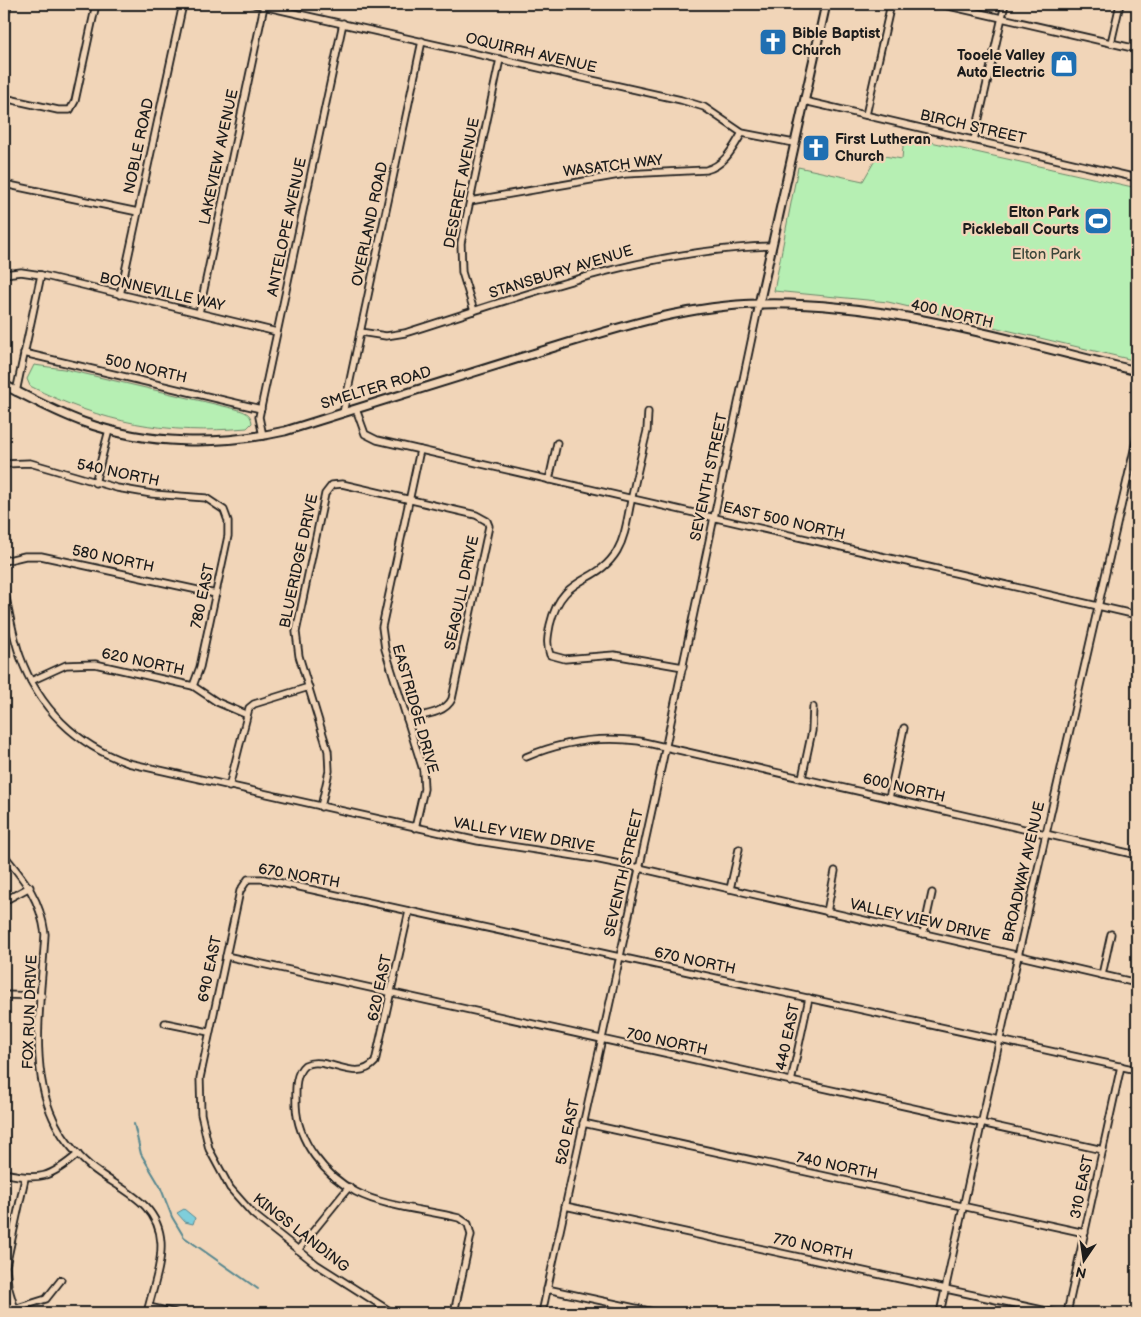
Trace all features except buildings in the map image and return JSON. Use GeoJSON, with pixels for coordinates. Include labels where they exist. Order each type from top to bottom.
{"type":"FeatureCollection","features":[{"type":"Feature","properties":{"kind":"street"},"geometry":{"type":"LineString","coordinates":[[4,22],[8,4]]}},
{"type":"Feature","properties":{"kind":"street"},"geometry":{"type":"LineString","coordinates":[[4,98],[58,110],[70,110],[75,101],[96,4]]}},
{"type":"Feature","properties":{"kind":"street","name":"NOBLE ROAD"},"geometry":{"type":"LineString","coordinates":[[120,294],[183,4]]}},
{"type":"Feature","properties":{"kind":"street","name":"OQUIRRH AVENUE"},"geometry":{"type":"LineString","coordinates":[[254,4],[692,102],[704,107],[742,133],[794,143]]}},
{"type":"Feature","properties":{"kind":"street","name":"SEVENTH STREET"},"geometry":{"type":"LineString","coordinates":[[619,957],[640,868],[715,518],[758,304],[826,4]]}},
{"type":"Feature","properties":{"kind":"street"},"geometry":{"type":"LineString","coordinates":[[866,115],[891,4]]}},
{"type":"Feature","properties":{"kind":"street"},"geometry":{"type":"LineString","coordinates":[[940,4],[1137,49]]}},
{"type":"Feature","properties":{"kind":"street"},"geometry":{"type":"LineString","coordinates":[[974,140],[1005,4]]}},
{"type":"Feature","properties":{"kind":"street"},"geometry":{"type":"LineString","coordinates":[[1111,43],[1120,4]]}},
{"type":"Feature","properties":{"kind":"street","name":"LAKEVIEW AVENUE"},"geometry":{"type":"LineString","coordinates":[[199,313],[264,6]]}},
{"type":"Feature","properties":{"kind":"street","name":"ANTELOPE AVENUE"},"geometry":{"type":"LineString","coordinates":[[263,436],[259,417],[344,23]]}},
{"type":"Feature","properties":{"kind":"street","name":"OVERLAND ROAD"},"geometry":{"type":"LineString","coordinates":[[343,413],[422,41]]}},
{"type":"Feature","properties":{"kind":"street","name":"DESERET AVENUE"},"geometry":{"type":"LineString","coordinates":[[474,311],[462,272],[461,257],[470,201],[500,59]]}},
{"type":"Feature","properties":{"kind":"street","name":"BIRCH STREET"},"geometry":{"type":"LineString","coordinates":[[804,101],[1137,178]]}},
{"type":"Feature","properties":{"kind":"street","name":"WASATCH WAY"},"geometry":{"type":"LineString","coordinates":[[470,201],[625,174],[706,170],[724,160],[742,133]]}},
{"type":"Feature","properties":{"kind":"street"},"geometry":{"type":"LineString","coordinates":[[4,184],[138,212]]}},
{"type":"Feature","properties":{"kind":"street","name":"STANSBURY AVENUE"},"geometry":{"type":"LineString","coordinates":[[360,332],[381,336],[399,335],[638,262],[717,249],[772,246]]}},
{"type":"Feature","properties":{"kind":"street","name":"BONNEVILLE WAY"},"geometry":{"type":"LineString","coordinates":[[4,274],[21,272],[41,275],[278,332]]}},
{"type":"Feature","properties":{"kind":"street"},"geometry":{"type":"LineString","coordinates":[[16,392],[41,275]]}},
{"type":"Feature","properties":{"kind":"street","name":"400 NORTH"},"geometry":{"type":"LineString","coordinates":[[758,304],[830,306],[885,313],[1137,371]]}},
{"type":"Feature","properties":{"kind":"street","name":"SMELTER ROAD"},"geometry":{"type":"LineString","coordinates":[[4,385],[76,420],[110,430],[178,441],[213,442],[263,436],[618,328],[700,310],[758,304]]}},
{"type":"Feature","properties":{"kind":"street","name":"500 NORTH"},"geometry":{"type":"LineString","coordinates":[[24,353],[261,409]]}},
{"type":"Feature","properties":{"kind":"street","name":"EAST 500 NORTH"},"geometry":{"type":"LineString","coordinates":[[356,409],[365,434],[370,437],[1137,615]]}},
{"type":"Feature","properties":{"kind":"street"},"geometry":{"type":"LineString","coordinates":[[648,412],[647,431],[622,539],[616,552],[601,568],[572,585],[558,602],[552,615],[547,640],[550,655],[565,659],[595,655],[621,655],[682,667]]}},
{"type":"Feature","properties":{"kind":"street"},"geometry":{"type":"LineString","coordinates":[[95,483],[110,430]]}},
{"type":"Feature","properties":{"kind":"street","name":"BROADWAY AVENUE"},"geometry":{"type":"LineString","coordinates":[[940,1313],[999,1040],[1136,450],[1137,437]]}},
{"type":"Feature","properties":{"kind":"street"},"geometry":{"type":"LineString","coordinates":[[549,480],[557,443]]}},
{"type":"Feature","properties":{"kind":"street","name":"EASTRIDGE DRIVE"},"geometry":{"type":"LineString","coordinates":[[415,828],[423,796],[424,776],[385,649],[382,627],[420,450]]}},
{"type":"Feature","properties":{"kind":"street","name":"540 NORTH"},"geometry":{"type":"LineString","coordinates":[[4,464],[35,464],[95,483],[152,494],[198,497],[214,502],[224,510]]}},
{"type":"Feature","properties":{"kind":"street","name":"BLUERIDGE DRIVE"},"geometry":{"type":"LineString","coordinates":[[321,807],[329,771],[329,758],[298,650],[296,632],[325,494],[332,485],[342,484],[409,500]]}},
{"type":"Feature","properties":{"kind":"street","name":"SEAGULL DRIVE"},"geometry":{"type":"LineString","coordinates":[[407,719],[444,709],[452,699],[489,526],[486,521],[476,515],[409,500]]}},
{"type":"Feature","properties":{"kind":"street","name":"780 EAST"},"geometry":{"type":"LineString","coordinates":[[193,686],[200,667],[228,536],[228,521],[224,510]]}},
{"type":"Feature","properties":{"kind":"street","name":"580 NORTH"},"geometry":{"type":"LineString","coordinates":[[4,561],[25,556],[41,556],[216,594]]}},
{"type":"Feature","properties":{"kind":"street","name":"VALLEY VIEW DRIVE"},"geometry":{"type":"LineString","coordinates":[[4,588],[19,654],[31,681],[46,705],[63,725],[83,742],[104,754],[140,767],[478,841],[640,868],[1137,983]]}},
{"type":"Feature","properties":{"kind":"street","name":"620 NORTH"},"geometry":{"type":"LineString","coordinates":[[31,681],[66,665],[83,663],[193,686],[217,702],[246,714]]}},
{"type":"Feature","properties":{"kind":"street"},"geometry":{"type":"LineString","coordinates":[[230,787],[246,714],[254,704],[309,687]]}},
{"type":"Feature","properties":{"kind":"street"},"geometry":{"type":"LineString","coordinates":[[802,778],[812,731],[813,707]]}},
{"type":"Feature","properties":{"kind":"street"},"geometry":{"type":"LineString","coordinates":[[889,798],[904,728]]}},
{"type":"Feature","properties":{"kind":"street","name":"600 NORTH"},"geometry":{"type":"LineString","coordinates":[[526,757],[563,743],[588,739],[626,739],[665,746],[1137,855]]}},
{"type":"Feature","properties":{"kind":"street"},"geometry":{"type":"LineString","coordinates":[[730,889],[739,849]]}},
{"type":"Feature","properties":{"kind":"street","name":"FOX RUN DRIVE"},"geometry":{"type":"LineString","coordinates":[[4,855],[30,887],[42,916],[45,934],[39,1055],[43,1088],[59,1129],[78,1154],[103,1176],[137,1197],[148,1208],[156,1221],[160,1234],[160,1254],[148,1310]]}},
{"type":"Feature","properties":{"kind":"street"},"geometry":{"type":"LineString","coordinates":[[827,912],[835,871]]}},
{"type":"Feature","properties":{"kind":"street","name":"670 NORTH"},"geometry":{"type":"LineString","coordinates":[[248,880],[264,880],[1137,1070]]}},
{"type":"Feature","properties":{"kind":"street","name":"690 EAST"},"geometry":{"type":"LineString","coordinates":[[202,1066],[240,891],[248,880]]}},
{"type":"Feature","properties":{"kind":"street"},"geometry":{"type":"LineString","coordinates":[[4,901],[30,887]]}},
{"type":"Feature","properties":{"kind":"street"},"geometry":{"type":"LineString","coordinates":[[923,934],[932,893]]}},
{"type":"Feature","properties":{"kind":"street","name":"620 EAST"},"geometry":{"type":"LineString","coordinates":[[348,1187],[321,1163],[302,1134],[296,1104],[297,1077],[302,1068],[313,1062],[356,1071],[370,1068],[378,1055],[409,911]]}},
{"type":"Feature","properties":{"kind":"street"},"geometry":{"type":"LineString","coordinates":[[1102,975],[1112,934]]}},
{"type":"Feature","properties":{"kind":"street","name":"700 NORTH"},"geometry":{"type":"LineString","coordinates":[[226,956],[1103,1150]]}},
{"type":"Feature","properties":{"kind":"street","name":"520 EAST"},"geometry":{"type":"LineString","coordinates":[[542,1313],[619,957]]}},
{"type":"Feature","properties":{"kind":"street"},"geometry":{"type":"LineString","coordinates":[[4,995],[42,996]]}},
{"type":"Feature","properties":{"kind":"street","name":"440 EAST"},"geometry":{"type":"LineString","coordinates":[[791,1082],[810,998]]}},
{"type":"Feature","properties":{"kind":"street"},"geometry":{"type":"LineString","coordinates":[[165,1023],[209,1032]]}},
{"type":"Feature","properties":{"kind":"street","name":"KINGS LANDING"},"geometry":{"type":"LineString","coordinates":[[202,1066],[200,1090],[202,1120],[209,1148],[218,1169],[244,1206],[325,1270],[393,1313]]}},
{"type":"Feature","properties":{"kind":"street","name":"310 EAST"},"geometry":{"type":"LineString","coordinates":[[1067,1313],[1121,1066]]}},
{"type":"Feature","properties":{"kind":"street","name":"740 NORTH"},"geometry":{"type":"LineString","coordinates":[[583,1123],[1085,1233]]}},
{"type":"Feature","properties":{"kind":"street"},"geometry":{"type":"LineString","coordinates":[[4,1173],[25,1178],[39,1178],[52,1174],[78,1154]]}},
{"type":"Feature","properties":{"kind":"street"},"geometry":{"type":"LineString","coordinates":[[25,1178],[5,1266],[15,1311],[46,1300],[60,1280]]}},
{"type":"Feature","properties":{"kind":"street"},"geometry":{"type":"LineString","coordinates":[[298,1250],[348,1187],[376,1200],[459,1218],[468,1224],[471,1235],[454,1313]]}},
{"type":"Feature","properties":{"kind":"street","name":"770 NORTH"},"geometry":{"type":"LineString","coordinates":[[565,1206],[1056,1313]]}},
{"type":"Feature","properties":{"kind":"street"},"geometry":{"type":"LineString","coordinates":[[547,1289],[658,1313]]}},
{"type":"Feature","properties":{"kind":"street"},"geometry":{"type":"LineString","coordinates":[[148,1310],[175,1313]]}},
{"type":"Feature","properties":{"kind":"green space","name":"Elton Park"},"geometry":{"type":"Polygon","coordinates":[[[904,136],[1137,188],[1137,361],[888,302],[774,291],[798,167],[863,181],[878,155],[902,159],[904,136]]]}},
{"type":"Feature","properties":{"kind":"green space"},"geometry":{"type":"Polygon","coordinates":[[[34,365],[64,369],[236,409],[249,415],[252,423],[247,428],[189,430],[136,424],[109,417],[57,399],[30,386],[27,379],[34,365]]]}},
{"type":"Feature","properties":{"kind":"water"},"geometry":{"type":"Polygon","coordinates":[[[184,1209],[195,1218],[193,1224],[185,1222],[177,1213],[184,1209]]]}},
{"type":"Feature","properties":{"kind":"waterway"},"geometry":{"type":"LineString","coordinates":[[134,1124],[141,1154],[160,1186],[172,1217],[184,1237],[258,1289]]}},
{"type":"Feature","properties":{"kind":"place","name":"Bible Baptist Church"},"geometry":{"type":"Point","coordinates":[773,42]}},
{"type":"Feature","properties":{"kind":"place","name":"Tooele Valley Auto Electric"},"geometry":{"type":"Point","coordinates":[1064,64]}},
{"type":"Feature","properties":{"kind":"place","name":"First Lutheran Church"},"geometry":{"type":"Point","coordinates":[816,148]}},
{"type":"Feature","properties":{"kind":"place","name":"Elton Park Pickleball Courts"},"geometry":{"type":"Point","coordinates":[1098,221]}}]}
